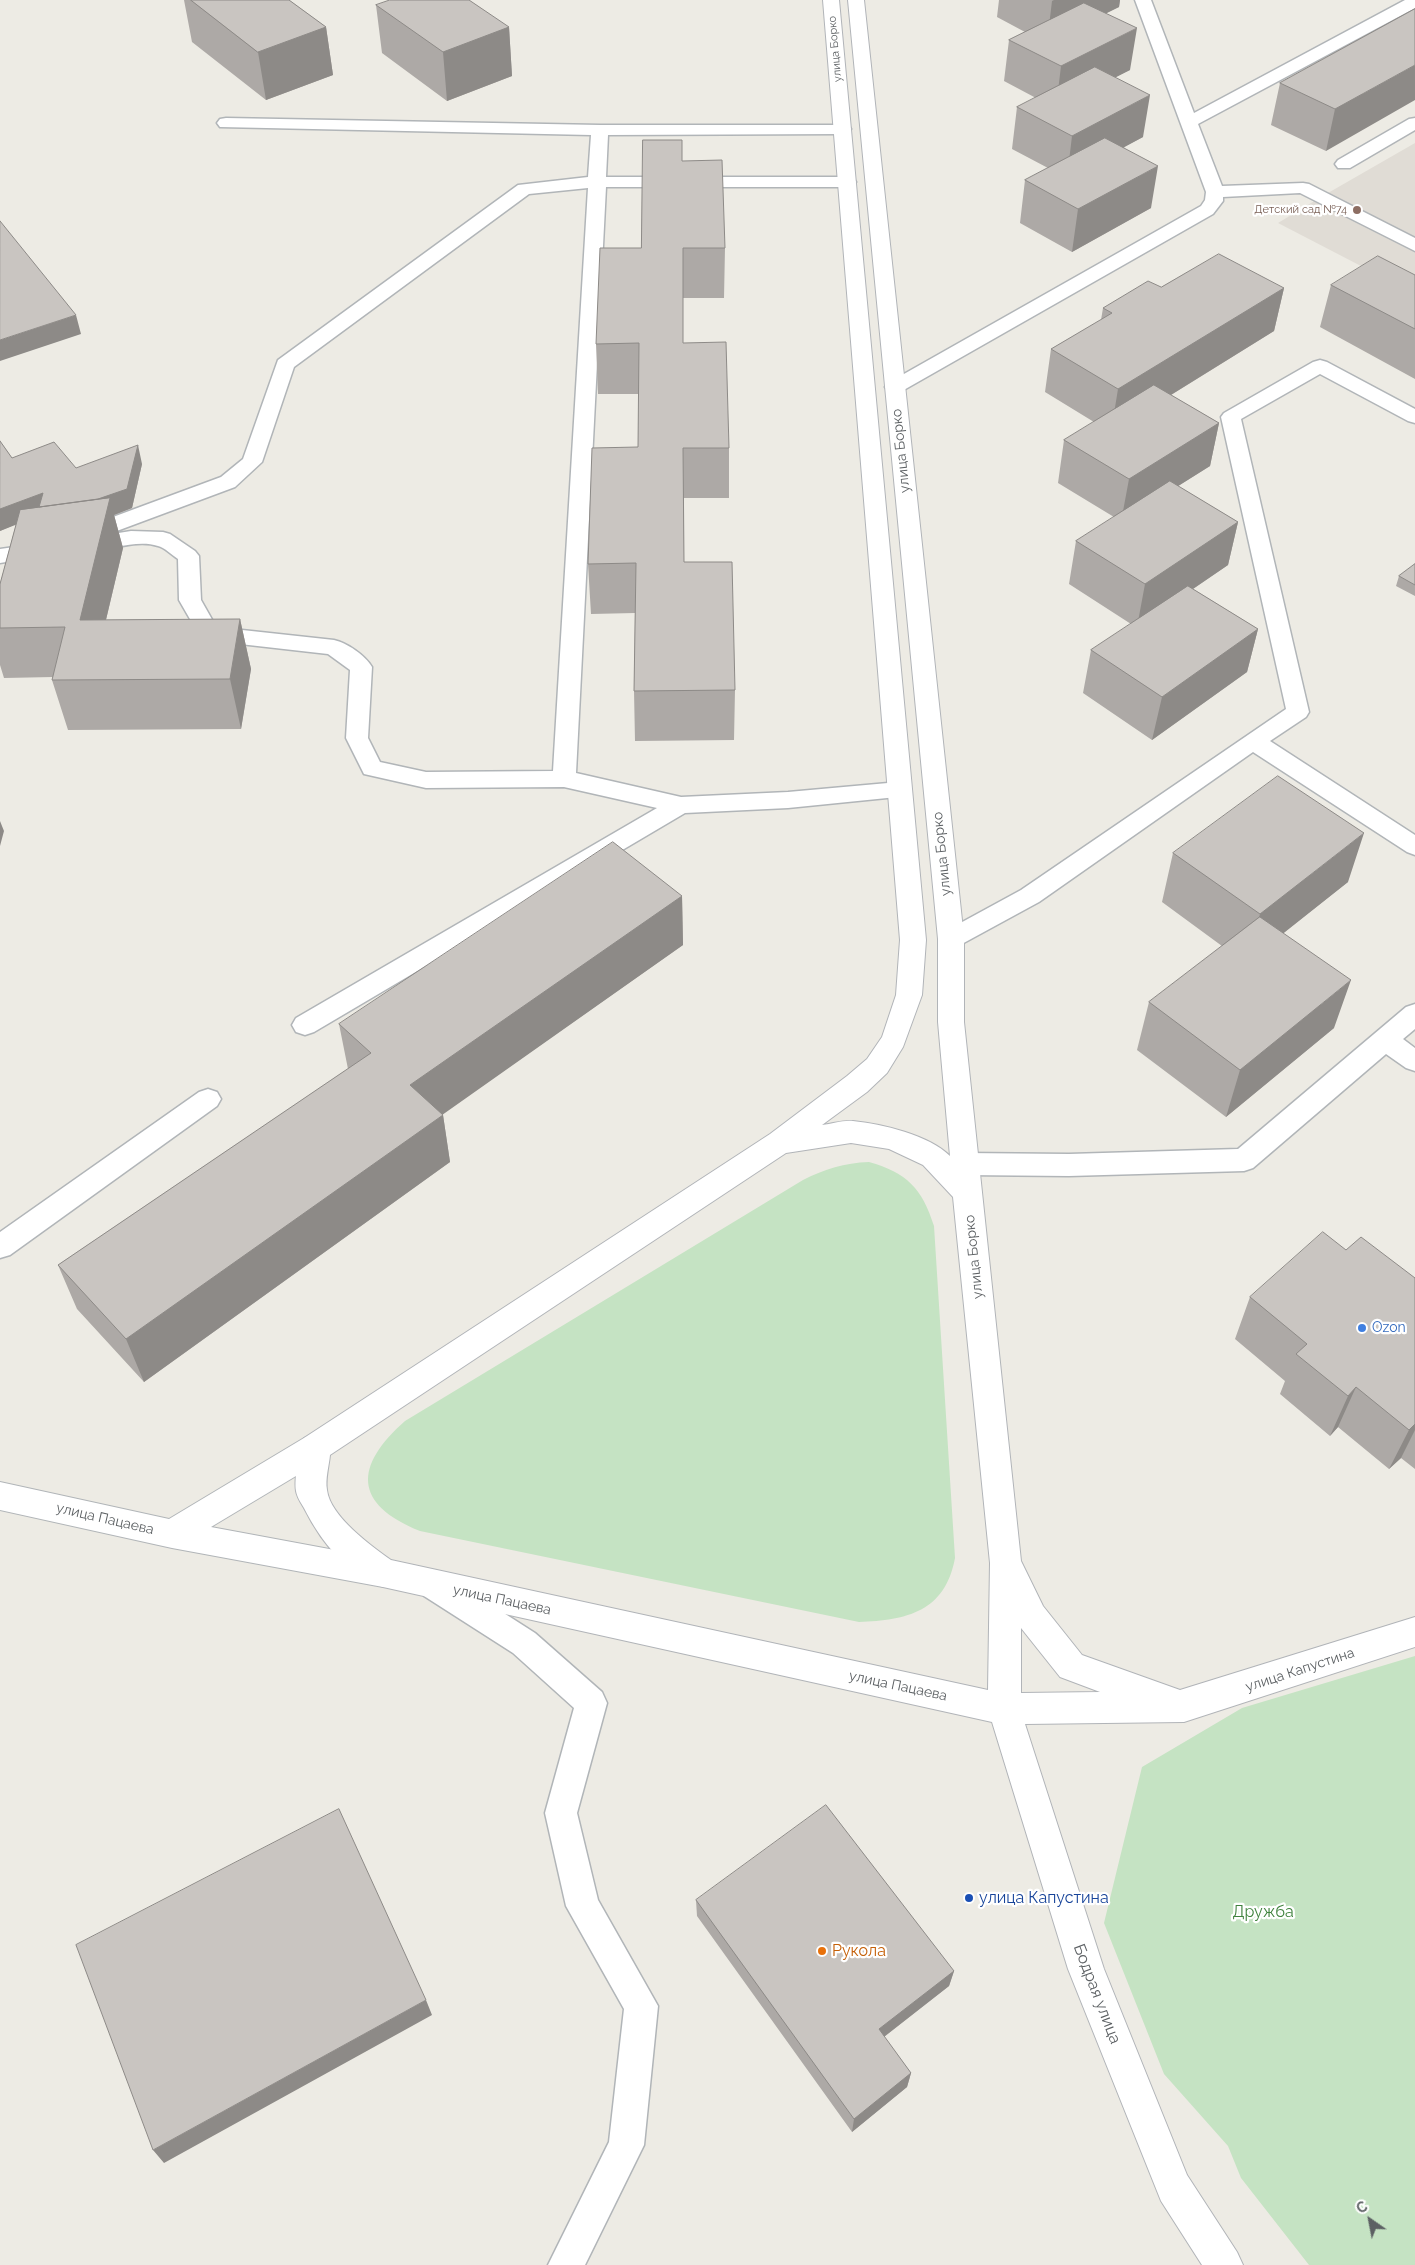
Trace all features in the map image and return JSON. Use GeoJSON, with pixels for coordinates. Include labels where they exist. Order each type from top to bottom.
{"type":"FeatureCollection","features":[{"type":"Feature","properties":{"kind":"main road","name":"улица Борко"},"geometry":{"type":"LineString","coordinates":[[172,1534],[315,1448],[780,1142],[877,1066],[894,1040],[909,995],[913,940],[831,0]]}},
{"type":"Feature","properties":{"kind":"main road","name":"улица Борко"},"geometry":{"type":"LineString","coordinates":[[856,0],[951,940],[952,1022],[966,1179],[1006,1563],[1004,1709]]}},
{"type":"Feature","properties":{"kind":"main road"},"geometry":{"type":"LineString","coordinates":[[780,1142],[851,1132],[893,1139],[933,1157],[966,1179]]}},
{"type":"Feature","properties":{"kind":"main road"},"geometry":{"type":"LineString","coordinates":[[315,1448],[311,1492],[324,1517],[346,1546],[383,1573]]}},
{"type":"Feature","properties":{"kind":"main road","name":"улица Пацаева"},"geometry":{"type":"LineString","coordinates":[[0,1496],[172,1534],[383,1573],[434,1586],[1004,1709]]}},
{"type":"Feature","properties":{"kind":"main road"},"geometry":{"type":"LineString","coordinates":[[1006,1563],[1032,1617],[1071,1666],[1184,1706]]}},
{"type":"Feature","properties":{"kind":"main road","name":"улица Капустина"},"geometry":{"type":"LineString","coordinates":[[1004,1709],[1184,1706],[1415,1632]]}},
{"type":"Feature","properties":{"kind":"main road","name":"Бодрая улица"},"geometry":{"type":"LineString","coordinates":[[1004,1709],[1086,1969],[1174,2188],[1224,2265]]}},
{"type":"Feature","properties":{"kind":"lane"},"geometry":{"type":"LineString","coordinates":[[895,387],[1207,210],[1214,201],[1215,192],[1143,0]]}},
{"type":"Feature","properties":{"kind":"lane"},"geometry":{"type":"LineString","coordinates":[[1189,122],[1415,1]]}},
{"type":"Feature","properties":{"kind":"lane"},"geometry":{"type":"LineString","coordinates":[[226,122],[600,130],[842,129]]}},
{"type":"Feature","properties":{"kind":"lane"},"geometry":{"type":"LineString","coordinates":[[1344,164],[1415,123]]}},
{"type":"Feature","properties":{"kind":"lane"},"geometry":{"type":"LineString","coordinates":[[564,780],[600,130]]}},
{"type":"Feature","properties":{"kind":"lane"},"geometry":{"type":"LineString","coordinates":[[56,546],[228,482],[252,462],[286,364],[524,189],[596,182],[847,182]]}},
{"type":"Feature","properties":{"kind":"lane"},"geometry":{"type":"LineString","coordinates":[[1215,192],[1303,188],[1415,245]]}},
{"type":"Feature","properties":{"kind":"lane"},"geometry":{"type":"LineString","coordinates":[[951,940],[1030,896],[1253,741],[1298,712],[1231,416],[1320,366],[1415,417]]}},
{"type":"Feature","properties":{"kind":"lane"},"geometry":{"type":"LineString","coordinates":[[0,556],[56,546],[131,538],[163,539],[188,556],[190,600],[206,628],[231,636],[334,647],[361,667],[357,738],[372,768],[426,780],[564,780],[681,805],[788,800],[900,790]]}},
{"type":"Feature","properties":{"kind":"lane"},"geometry":{"type":"LineString","coordinates":[[1253,741],[1415,846]]}},
{"type":"Feature","properties":{"kind":"lane"},"geometry":{"type":"LineString","coordinates":[[305,1025],[681,805]]}},
{"type":"Feature","properties":{"kind":"lane"},"geometry":{"type":"LineString","coordinates":[[966,1179],[1068,1165],[1244,1160],[1415,1014]]}},
{"type":"Feature","properties":{"kind":"lane"},"geometry":{"type":"LineString","coordinates":[[1385,1040],[1415,1061]]}},
{"type":"Feature","properties":{"kind":"lane"},"geometry":{"type":"LineString","coordinates":[[0,1247],[208,1099]]}},
{"type":"Feature","properties":{"kind":"lane"},"geometry":{"type":"LineString","coordinates":[[434,1586],[524,1643],[591,1703],[561,1813],[584,1906],[641,2006],[626,2145],[566,2265]]}},
{"type":"Feature","properties":{"kind":"shaded area","name":"Детский сад №74"},"geometry":{"type":"Polygon","coordinates":[[[1415,143],[1415,294],[1278,223],[1321,197],[1415,143]]]}},
{"type":"Feature","properties":{"kind":"green space"},"geometry":{"type":"Polygon","coordinates":[[[869,1162],[894,1171],[911,1184],[924,1202],[934,1226],[955,1558],[950,1576],[943,1590],[921,1610],[893,1619],[859,1622],[420,1531],[398,1520],[382,1509],[372,1496],[368,1483],[370,1468],[376,1453],[405,1421],[803,1180],[835,1167],[869,1162]]]}},
{"type":"Feature","properties":{"kind":"green space","name":"Дружба"},"geometry":{"type":"Polygon","coordinates":[[[1415,1656],[1415,2265],[1309,2265],[1241,2178],[1228,2146],[1164,2074],[1104,1923],[1142,1767],[1242,1708],[1415,1656]]]}},
{"type":"Feature","properties":{"kind":"building"},"geometry":{"type":"Polygon","coordinates":[[[191,0],[289,0],[326,27],[258,52],[191,0]]]}},
{"type":"Feature","properties":{"kind":"building"},"geometry":{"type":"Polygon","coordinates":[[[390,0],[469,0],[509,27],[443,52],[376,5],[390,0]]]}},
{"type":"Feature","properties":{"kind":"building"},"geometry":{"type":"Polygon","coordinates":[[[1084,3],[1137,28],[1061,66],[1009,40],[1084,3]]]}},
{"type":"Feature","properties":{"kind":"building"},"geometry":{"type":"Polygon","coordinates":[[[1415,9],[1415,65],[1335,109],[1280,83],[1415,9]]]}},
{"type":"Feature","properties":{"kind":"building"},"geometry":{"type":"Polygon","coordinates":[[[1095,67],[1150,95],[1072,136],[1017,107],[1095,67]]]}},
{"type":"Feature","properties":{"kind":"building"},"geometry":{"type":"Polygon","coordinates":[[[1105,138],[1158,166],[1078,209],[1025,180],[1105,138]]]}},
{"type":"Feature","properties":{"kind":"building"},"geometry":{"type":"Polygon","coordinates":[[[643,140],[682,140],[682,161],[722,160],[725,248],[683,248],[683,343],[726,342],[729,448],[683,448],[684,562],[732,562],[735,690],[634,691],[636,563],[588,564],[592,448],[638,447],[639,343],[596,344],[600,248],[641,248],[643,140]]]}},
{"type":"Feature","properties":{"kind":"building"},"geometry":{"type":"Polygon","coordinates":[[[0,221],[76,315],[0,340],[0,221]]]}},
{"type":"Feature","properties":{"kind":"building"},"geometry":{"type":"Polygon","coordinates":[[[1219,254],[1284,288],[1118,389],[1051,349],[1112,313],[1103,308],[1148,281],[1161,287],[1219,254]]]}},
{"type":"Feature","properties":{"kind":"building"},"geometry":{"type":"Polygon","coordinates":[[[1378,256],[1415,275],[1415,329],[1331,285],[1378,256]]]}},
{"type":"Feature","properties":{"kind":"building"},"geometry":{"type":"Polygon","coordinates":[[[1154,385],[1219,423],[1129,479],[1064,440],[1154,385]]]}},
{"type":"Feature","properties":{"kind":"building"},"geometry":{"type":"Polygon","coordinates":[[[0,441],[12,458],[54,442],[76,468],[138,445],[127,489],[98,499],[39,507],[43,493],[0,509],[0,441]]]}},
{"type":"Feature","properties":{"kind":"building"},"geometry":{"type":"Polygon","coordinates":[[[1170,481],[1238,522],[1145,584],[1076,541],[1170,481]]]}},
{"type":"Feature","properties":{"kind":"building"},"geometry":{"type":"Polygon","coordinates":[[[110,498],[80,620],[240,619],[230,679],[52,680],[65,627],[0,628],[0,584],[20,510],[110,498]]]}},
{"type":"Feature","properties":{"kind":"building"},"geometry":{"type":"Polygon","coordinates":[[[1415,564],[1415,585],[1399,576],[1415,564]]]}},
{"type":"Feature","properties":{"kind":"building"},"geometry":{"type":"Polygon","coordinates":[[[1188,586],[1258,629],[1162,697],[1091,650],[1188,586]]]}},
{"type":"Feature","properties":{"kind":"building"},"geometry":{"type":"Polygon","coordinates":[[[1278,776],[1364,833],[1260,914],[1173,853],[1278,776]]]}},
{"type":"Feature","properties":{"kind":"building"},"geometry":{"type":"Polygon","coordinates":[[[613,842],[682,896],[410,1085],[443,1115],[126,1339],[58,1265],[371,1053],[339,1024],[613,842]]]}},
{"type":"Feature","properties":{"kind":"building"},"geometry":{"type":"Polygon","coordinates":[[[1260,917],[1351,980],[1240,1070],[1149,1002],[1260,917]]]}},
{"type":"Feature","properties":{"kind":"building"},"geometry":{"type":"Polygon","coordinates":[[[1323,1232],[1346,1250],[1361,1237],[1415,1278],[1415,1424],[1409,1430],[1356,1387],[1348,1396],[1296,1354],[1307,1344],[1250,1297],[1323,1232]]]}},
{"type":"Feature","properties":{"kind":"building","name":"Рукола"},"geometry":{"type":"Polygon","coordinates":[[[826,1805],[954,1971],[879,2029],[911,2073],[854,2119],[696,1900],[826,1805]]]}},
{"type":"Feature","properties":{"kind":"building"},"geometry":{"type":"Polygon","coordinates":[[[339,1809],[426,2000],[153,2150],[76,1945],[339,1809]]]}},
{"type":"Feature","properties":{"kind":"place","name":"Детский сад №74"},"geometry":{"type":"Point","coordinates":[1357,210]}},
{"type":"Feature","properties":{"kind":"place","name":"Ozon"},"geometry":{"type":"Point","coordinates":[1362,1328]}},
{"type":"Feature","properties":{"kind":"place","name":"улица Капустина"},"geometry":{"type":"Point","coordinates":[969,1898]}},
{"type":"Feature","properties":{"kind":"place","name":"Рукола"},"geometry":{"type":"Point","coordinates":[822,1951]}}]}
